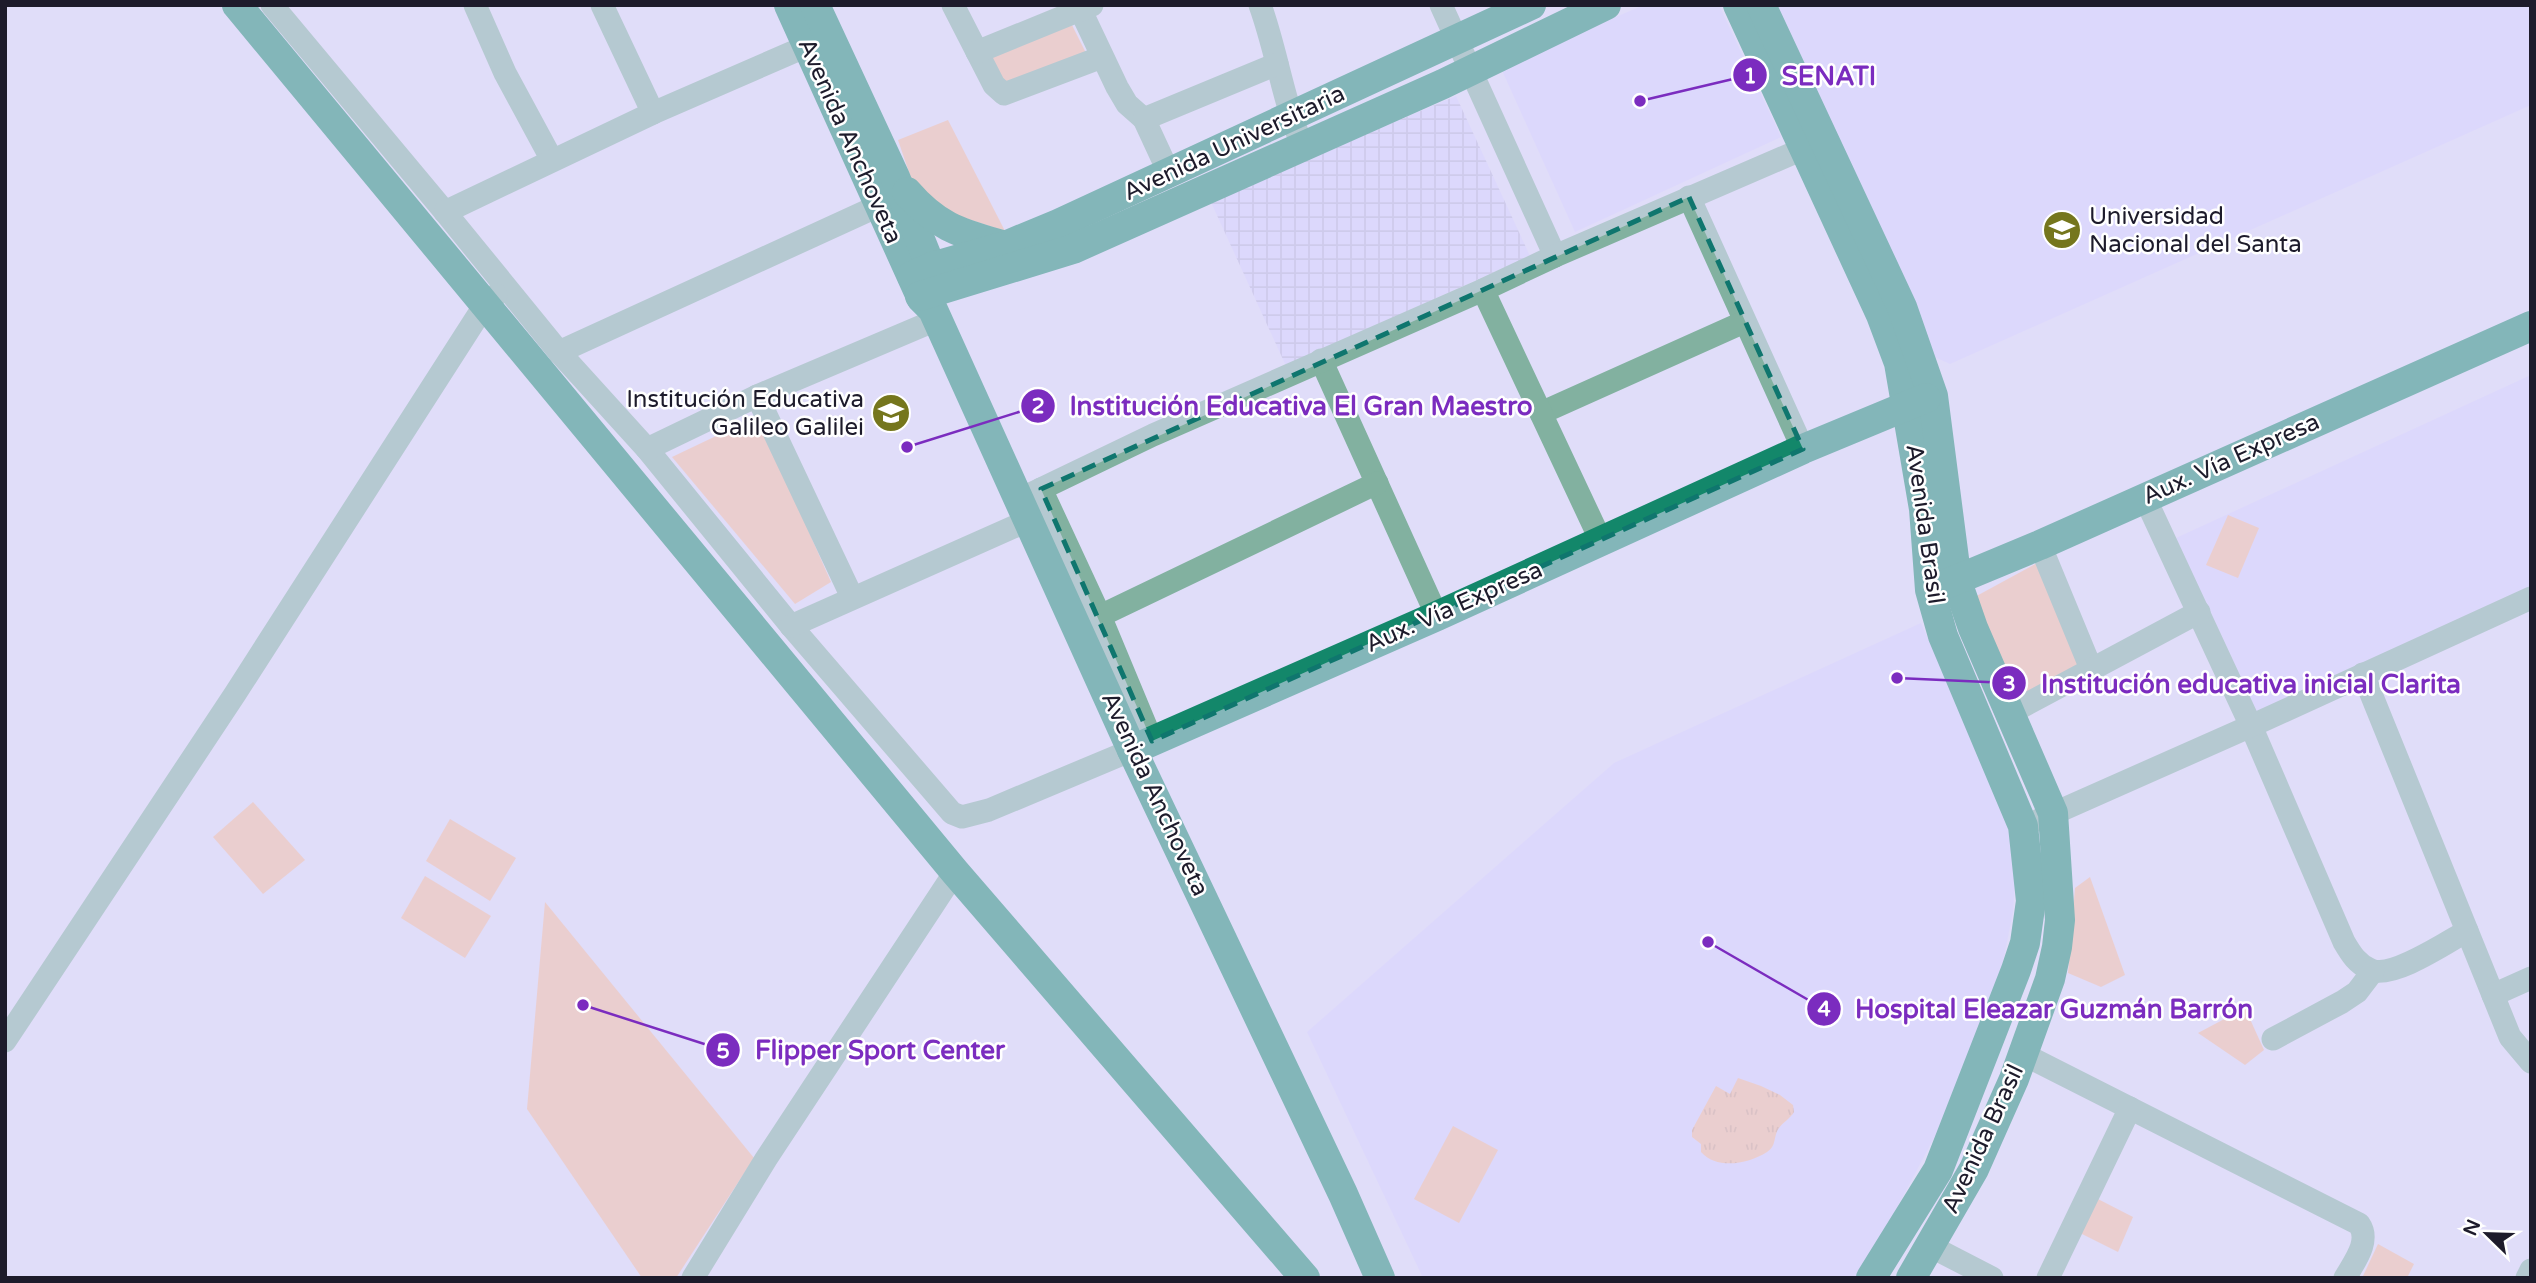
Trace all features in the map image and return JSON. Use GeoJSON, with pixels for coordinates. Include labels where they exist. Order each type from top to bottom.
{"type":"FeatureCollection","features":[{"type":"Feature","properties":{"kind":"main road"},"geometry":{"type":"LineString","coordinates":[[237,5],[496,295],[955,872],[1306,1278]]}},
{"type":"Feature","properties":{"kind":"main road","name":"Avenida Anchoveta"},"geometry":{"type":"LineString","coordinates":[[789,5],[878,206],[929,293],[1088,620],[1380,1278]]}},
{"type":"Feature","properties":{"kind":"main road","name":"Avenida Anchoveta"},"geometry":{"type":"LineString","coordinates":[[815,5],[895,177],[929,293]]}},
{"type":"Feature","properties":{"kind":"main road","name":"Avenida Universitaria"},"geometry":{"type":"LineString","coordinates":[[929,293],[1005,246],[1291,118],[1531,5]]}},
{"type":"Feature","properties":{"kind":"main road"},"geometry":{"type":"LineString","coordinates":[[929,293],[1073,249],[1443,84],[1606,5]]}},
{"type":"Feature","properties":{"kind":"main road","name":"Avenida Brasil"},"geometry":{"type":"LineString","coordinates":[[1738,5],[1881,315],[1899,363],[1920,400]]}},
{"type":"Feature","properties":{"kind":"main road","name":"Avenida Brasil"},"geometry":{"type":"LineString","coordinates":[[1761,5],[1902,307],[1920,400],[1924,509],[1944,586],[1943,636],[2023,827],[2032,901],[2025,943],[2016,970],[1938,1170],[1871,1278]]}},
{"type":"Feature","properties":{"kind":"main road"},"geometry":{"type":"LineString","coordinates":[[895,177],[932,218],[952,229],[1005,246]]}},
{"type":"Feature","properties":{"kind":"main road","name":"Aux. Vía Expresa"},"geometry":{"type":"LineString","coordinates":[[1944,586],[2531,326]]}},
{"type":"Feature","properties":{"kind":"main road","name":"Aux. Vía Expresa"},"geometry":{"type":"LineString","coordinates":[[1142,745],[1437,616],[1803,449],[1920,400]]}},
{"type":"Feature","properties":{"kind":"main road","name":"Avenida Brasil"},"geometry":{"type":"LineString","coordinates":[[1911,1278],[1973,1170],[2023,1054],[2050,979],[2060,920],[2053,813],[1973,628],[1944,586]]}},
{"type":"Feature","properties":{"kind":"main road"},"geometry":{"type":"LineString","coordinates":[[2016,970],[2050,979]]}},
{"type":"Feature","properties":{"kind":"street"},"geometry":{"type":"LineString","coordinates":[[272,5],[445,212],[496,295],[559,352],[647,449],[791,626],[852,597],[1029,503],[1321,360],[1805,148]]}},
{"type":"Feature","properties":{"kind":"street"},"geometry":{"type":"LineString","coordinates":[[475,5],[505,72],[552,160]]}},
{"type":"Feature","properties":{"kind":"street"},"geometry":{"type":"LineString","coordinates":[[602,5],[653,113]]}},
{"type":"Feature","properties":{"kind":"street"},"geometry":{"type":"LineString","coordinates":[[953,5],[994,85],[1004,94],[1102,57]]}},
{"type":"Feature","properties":{"kind":"street"},"geometry":{"type":"LineString","coordinates":[[1260,5],[1273,40],[1291,118],[1303,147]]}},
{"type":"Feature","properties":{"kind":"street"},"geometry":{"type":"LineString","coordinates":[[1441,5],[1555,256]]}},
{"type":"Feature","properties":{"kind":"street"},"geometry":{"type":"LineString","coordinates":[[977,52],[1087,8],[1102,57],[1128,104],[1144,119],[1169,173]]}},
{"type":"Feature","properties":{"kind":"street"},"geometry":{"type":"LineString","coordinates":[[445,212],[653,113],[807,46]]}},
{"type":"Feature","properties":{"kind":"street"},"geometry":{"type":"LineString","coordinates":[[1144,119],[1277,64]]}},
{"type":"Feature","properties":{"kind":"street"},"geometry":{"type":"LineString","coordinates":[[1689,197],[1803,449]]}},
{"type":"Feature","properties":{"kind":"street"},"geometry":{"type":"LineString","coordinates":[[559,352],[878,206]]}},
{"type":"Feature","properties":{"kind":"street"},"geometry":{"type":"LineString","coordinates":[[1483,290],[1601,541]]}},
{"type":"Feature","properties":{"kind":"street"},"geometry":{"type":"LineString","coordinates":[[647,449],[757,396],[929,293]]}},
{"type":"Feature","properties":{"kind":"street"},"geometry":{"type":"LineString","coordinates":[[5,1041],[496,295]]}},
{"type":"Feature","properties":{"kind":"street"},"geometry":{"type":"LineString","coordinates":[[1541,413],[1744,322]]}},
{"type":"Feature","properties":{"kind":"street"},"geometry":{"type":"LineString","coordinates":[[1321,360],[1437,616]]}},
{"type":"Feature","properties":{"kind":"street"},"geometry":{"type":"LineString","coordinates":[[757,396],[852,597]]}},
{"type":"Feature","properties":{"kind":"street"},"geometry":{"type":"LineString","coordinates":[[1088,620],[1377,483]]}},
{"type":"Feature","properties":{"kind":"street"},"geometry":{"type":"LineString","coordinates":[[2145,498],[2251,726],[2344,942],[2354,959],[2373,971],[2386,971],[2404,965],[2467,931]]}},
{"type":"Feature","properties":{"kind":"street"},"geometry":{"type":"LineString","coordinates":[[2040,545],[2092,671]]}},
{"type":"Feature","properties":{"kind":"street"},"geometry":{"type":"LineString","coordinates":[[2023,827],[2531,598]]}},
{"type":"Feature","properties":{"kind":"street"},"geometry":{"type":"LineString","coordinates":[[2010,713],[2199,612]]}},
{"type":"Feature","properties":{"kind":"street","name":"Aux. Vía Expresa"},"geometry":{"type":"LineString","coordinates":[[791,626],[943,805],[962,817],[974,816],[1142,745]]}},
{"type":"Feature","properties":{"kind":"street"},"geometry":{"type":"LineString","coordinates":[[2362,674],[2510,1037],[2531,1062]]}},
{"type":"Feature","properties":{"kind":"street"},"geometry":{"type":"LineString","coordinates":[[693,1278],[766,1159],[955,872]]}},
{"type":"Feature","properties":{"kind":"street"},"geometry":{"type":"LineString","coordinates":[[2273,1039],[2357,992],[2373,971]]}},
{"type":"Feature","properties":{"kind":"street"},"geometry":{"type":"LineString","coordinates":[[2493,995],[2531,978]]}},
{"type":"Feature","properties":{"kind":"street"},"geometry":{"type":"LineString","coordinates":[[2023,1054],[2359,1224],[2364,1231],[2363,1242],[2345,1278]]}},
{"type":"Feature","properties":{"kind":"street"},"geometry":{"type":"LineString","coordinates":[[2048,1278],[2130,1108]]}},
{"type":"Feature","properties":{"kind":"street"},"geometry":{"type":"LineString","coordinates":[[1930,1246],[1992,1278]]}},
{"type":"Feature","properties":{"kind":"street"},"geometry":{"type":"LineString","coordinates":[[2527,1278],[2531,1269]]}},
{"type":"Feature","properties":{"kind":"highlighted area"},"geometry":{"type":"Polygon","coordinates":[[[1689,197],[1803,449],[1152,741],[1041,489],[1689,197]]]}},
{"type":"Feature","properties":{"kind":"shaded area"},"geometry":{"type":"Polygon","coordinates":[[[1644,5],[1719,5],[1781,137],[1575,232],[1500,66],[1644,5]]]}},
{"type":"Feature","properties":{"kind":"shaded area","name":"Universidad Nacional del Santa"},"geometry":{"type":"Polygon","coordinates":[[[1771,5],[2531,5],[2531,105],[1950,364],[1930,355],[1771,5]]]}},
{"type":"Feature","properties":{"kind":"shaded area"},"geometry":{"type":"Polygon","coordinates":[[[1456,96],[1530,256],[1286,366],[1210,200],[1456,96]]]}},
{"type":"Feature","properties":{"kind":"shaded area"},"geometry":{"type":"Polygon","coordinates":[[[2531,375],[2531,586],[2255,713],[2176,538],[2531,375]]]}},
{"type":"Feature","properties":{"kind":"shaded area"},"geometry":{"type":"Polygon","coordinates":[[[1921,623],[2003,804],[2016,867],[2013,912],[2001,972],[1936,1134],[1884,1232],[1855,1278],[1423,1278],[1307,1032],[1614,763],[1921,623]]]}},
{"type":"Feature","properties":{"kind":"green space"},"geometry":{"type":"Polygon","coordinates":[[[1070,21],[1087,55],[1005,93],[988,59],[1070,21]]]}},
{"type":"Feature","properties":{"kind":"green space"},"geometry":{"type":"Polygon","coordinates":[[[948,120],[1005,231],[943,211],[914,187],[898,140],[948,120]]]}},
{"type":"Feature","properties":{"kind":"green space"},"geometry":{"type":"Polygon","coordinates":[[[758,416],[831,582],[795,604],[672,457],[758,416]]]}},
{"type":"Feature","properties":{"kind":"green space"},"geometry":{"type":"Polygon","coordinates":[[[2228,515],[2259,528],[2238,578],[2206,565],[2228,515]]]}},
{"type":"Feature","properties":{"kind":"green space"},"geometry":{"type":"Polygon","coordinates":[[[2037,563],[2086,671],[2014,706],[1971,599],[2037,563]]]}},
{"type":"Feature","properties":{"kind":"green space"},"geometry":{"type":"Polygon","coordinates":[[[253,802],[305,860],[263,894],[213,837],[253,802]]]}},
{"type":"Feature","properties":{"kind":"green space"},"geometry":{"type":"Polygon","coordinates":[[[450,819],[516,858],[490,901],[426,861],[450,819]]]}},
{"type":"Feature","properties":{"kind":"green space"},"geometry":{"type":"Polygon","coordinates":[[[425,876],[491,916],[465,958],[401,918],[425,876]]]}},
{"type":"Feature","properties":{"kind":"green space"},"geometry":{"type":"Polygon","coordinates":[[[2090,877],[2125,975],[2101,987],[2068,973],[2075,888],[2090,877]]]}},
{"type":"Feature","properties":{"kind":"green space"},"geometry":{"type":"Polygon","coordinates":[[[545,902],[754,1158],[676,1278],[642,1278],[527,1109],[545,902]]]}},
{"type":"Feature","properties":{"kind":"green space"},"geometry":{"type":"Polygon","coordinates":[[[2245,1008],[2264,1050],[2245,1065],[2198,1033],[2245,1008]]]}},
{"type":"Feature","properties":{"kind":"green space"},"geometry":{"type":"Polygon","coordinates":[[[1738,1078],[1780,1095],[1793,1105],[1794,1112],[1779,1128],[1772,1147],[1767,1152],[1751,1160],[1724,1163],[1708,1158],[1701,1152],[1701,1144],[1692,1137],[1692,1130],[1716,1086],[1730,1094],[1738,1078]]]}},
{"type":"Feature","properties":{"kind":"green space"},"geometry":{"type":"Polygon","coordinates":[[[1453,1126],[1498,1150],[1459,1223],[1414,1199],[1453,1126]]]}},
{"type":"Feature","properties":{"kind":"green space"},"geometry":{"type":"Polygon","coordinates":[[[2096,1198],[2133,1217],[2118,1252],[2080,1233],[2096,1198]]]}},
{"type":"Feature","properties":{"kind":"green space"},"geometry":{"type":"Polygon","coordinates":[[[2378,1244],[2414,1264],[2407,1278],[2362,1278],[2378,1244]]]}},
{"type":"Feature","properties":{"kind":"place","name":"SENATI"},"geometry":{"type":"Point","coordinates":[1640,101]}},
{"type":"Feature","properties":{"kind":"place","name":"Universidad Nacional del Santa"},"geometry":{"type":"Point","coordinates":[2062,230]}},
{"type":"Feature","properties":{"kind":"place","name":"Institución Educativa Galileo Galilei"},"geometry":{"type":"Point","coordinates":[891,413]}},
{"type":"Feature","properties":{"kind":"place","name":"Institución Educativa El Gran Maestro"},"geometry":{"type":"Point","coordinates":[907,447]}},
{"type":"Feature","properties":{"kind":"place","name":"Institución educativa inicial Clarita"},"geometry":{"type":"Point","coordinates":[1897,678]}},
{"type":"Feature","properties":{"kind":"place","name":"Hospital Eleazar Guzmán Barrón"},"geometry":{"type":"Point","coordinates":[1708,942]}},
{"type":"Feature","properties":{"kind":"place","name":"Flipper Sport Center"},"geometry":{"type":"Point","coordinates":[583,1005]}}]}
